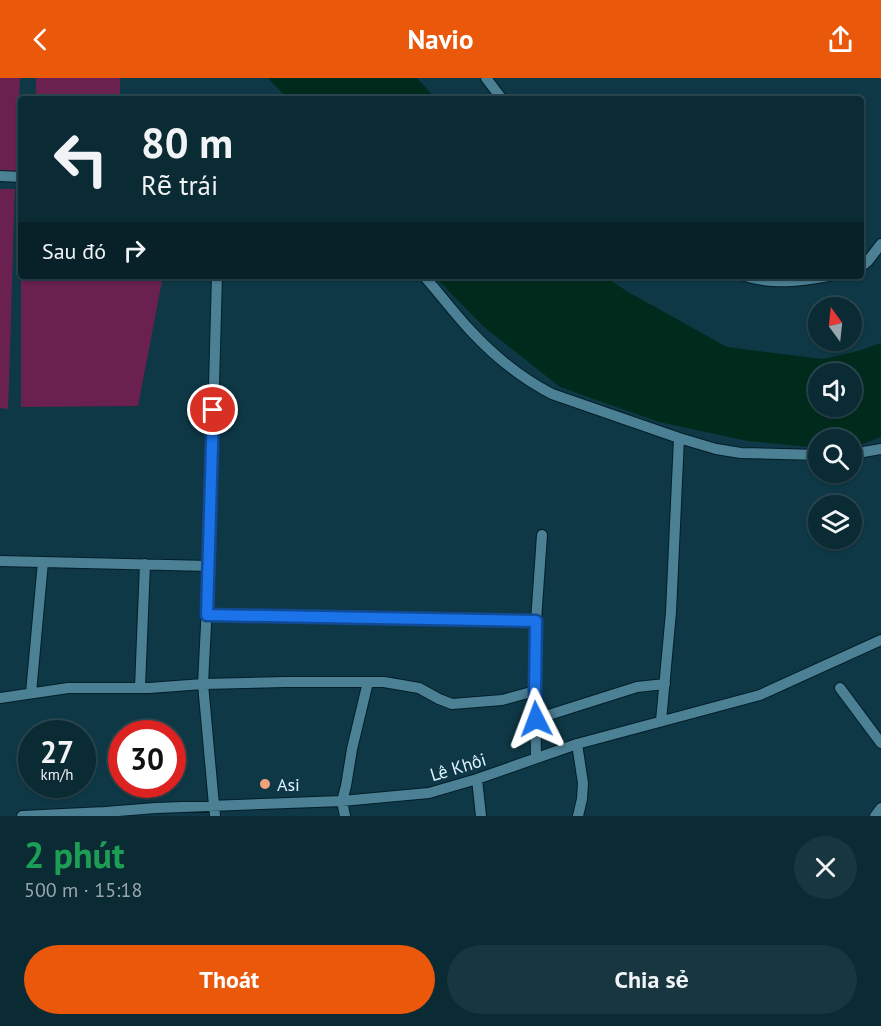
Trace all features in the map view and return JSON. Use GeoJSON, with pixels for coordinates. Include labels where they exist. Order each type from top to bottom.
{"type":"FeatureCollection","features":[{"type":"Feature","properties":{"kind":"street"},"geometry":{"type":"LineString","coordinates":[[486,78],[500,96]]}},
{"type":"Feature","properties":{"kind":"street"},"geometry":{"type":"LineString","coordinates":[[0,176],[18,177]]}},
{"type":"Feature","properties":{"kind":"street"},"geometry":{"type":"LineString","coordinates":[[864,264],[881,244]]}},
{"type":"Feature","properties":{"kind":"street"},"geometry":{"type":"LineString","coordinates":[[215,811],[204,684],[217,279]]}},
{"type":"Feature","properties":{"kind":"street"},"geometry":{"type":"LineString","coordinates":[[427,279],[485,345],[537,386],[552,394],[716,449],[741,453],[808,455]]}},
{"type":"Feature","properties":{"kind":"street"},"geometry":{"type":"LineString","coordinates":[[754,279],[796,282],[812,279]]}},
{"type":"Feature","properties":{"kind":"street"},"geometry":{"type":"LineString","coordinates":[[661,721],[672,589],[679,438]]}},
{"type":"Feature","properties":{"kind":"street"},"geometry":{"type":"LineString","coordinates":[[862,452],[881,449]]}},
{"type":"Feature","properties":{"kind":"street"},"geometry":{"type":"LineString","coordinates":[[536,758],[536,621],[543,535]]}},
{"type":"Feature","properties":{"kind":"street"},"geometry":{"type":"LineString","coordinates":[[0,561],[209,566]]}},
{"type":"Feature","properties":{"kind":"street"},"geometry":{"type":"LineString","coordinates":[[31,693],[43,562]]}},
{"type":"Feature","properties":{"kind":"street"},"geometry":{"type":"LineString","coordinates":[[140,687],[145,564]]}},
{"type":"Feature","properties":{"kind":"street"},"geometry":{"type":"LineString","coordinates":[[207,615],[536,621]]}},
{"type":"Feature","properties":{"kind":"street","name":"Lê Khôi"},"geometry":{"type":"LineString","coordinates":[[22,816],[106,814],[156,808],[215,811],[429,793],[577,744],[760,694],[881,640]]}},
{"type":"Feature","properties":{"kind":"street"},"geometry":{"type":"LineString","coordinates":[[345,816],[342,801],[368,682]]}},
{"type":"Feature","properties":{"kind":"street"},"geometry":{"type":"LineString","coordinates":[[0,698],[68,688],[384,682],[419,688],[452,704],[502,700],[535,691]]}},
{"type":"Feature","properties":{"kind":"street"},"geometry":{"type":"LineString","coordinates":[[536,719],[637,687],[664,684]]}},
{"type":"Feature","properties":{"kind":"street"},"geometry":{"type":"LineString","coordinates":[[840,688],[881,743]]}},
{"type":"Feature","properties":{"kind":"street"},"geometry":{"type":"LineString","coordinates":[[577,744],[583,783],[578,816]]}},
{"type":"Feature","properties":{"kind":"street"},"geometry":{"type":"LineString","coordinates":[[477,779],[481,816]]}},
{"type":"Feature","properties":{"kind":"street"},"geometry":{"type":"LineString","coordinates":[[875,816],[881,808]]}},
{"type":"Feature","properties":{"kind":"shaded area"},"geometry":{"type":"Polygon","coordinates":[[[0,78],[20,78],[17,172],[0,171],[0,78]]]}},
{"type":"Feature","properties":{"kind":"shaded area"},"geometry":{"type":"Polygon","coordinates":[[[36,78],[120,78],[120,96],[36,96],[36,78]]]}},
{"type":"Feature","properties":{"kind":"shaded area"},"geometry":{"type":"Polygon","coordinates":[[[268,78],[417,78],[433,96],[285,96],[268,78]]]}},
{"type":"Feature","properties":{"kind":"shaded area"},"geometry":{"type":"Polygon","coordinates":[[[0,189],[15,189],[8,409],[0,408],[0,189]]]}},
{"type":"Feature","properties":{"kind":"shaded area"},"geometry":{"type":"Polygon","coordinates":[[[21,279],[162,279],[138,406],[21,407],[21,279]]]}},
{"type":"Feature","properties":{"kind":"shaded area"},"geometry":{"type":"Polygon","coordinates":[[[437,279],[608,279],[727,347],[823,359],[862,351],[881,343],[881,437],[862,444],[862,429],[808,429],[808,447],[748,441],[659,422],[560,387],[484,327],[437,279]]]}},
{"type":"Feature","properties":{"kind":"place","name":"Asi"},"geometry":{"type":"Point","coordinates":[265,784]}},
{"type":"Feature","properties":{"kind":"route"},"geometry":{"type":"LineString","coordinates":[[213,410],[207,615],[536,621],[536,719]]}}]}
